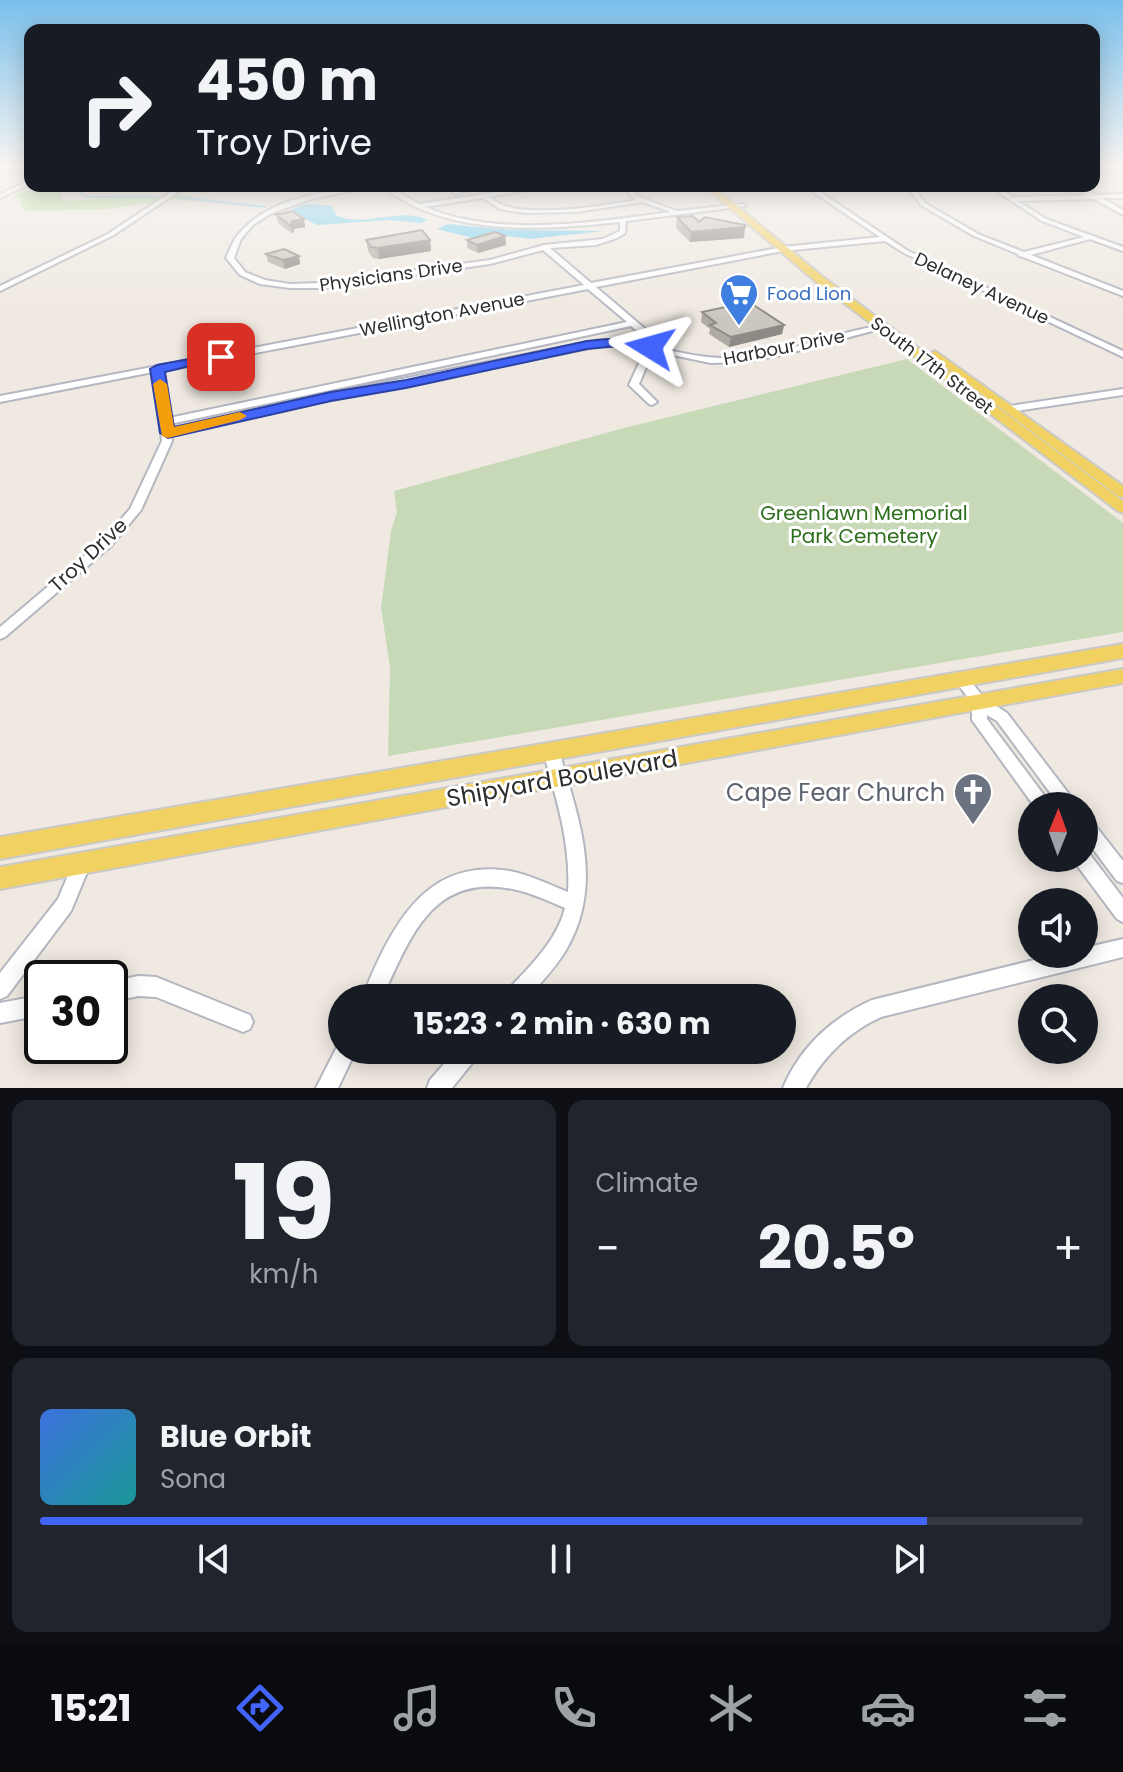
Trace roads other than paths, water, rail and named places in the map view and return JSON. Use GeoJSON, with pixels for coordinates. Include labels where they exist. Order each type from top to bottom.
{"type":"FeatureCollection","features":[{"type":"Feature","properties":{"kind":"main road","name":"South 17th Street"},"geometry":{"type":"LineString","coordinates":[[751,217],[883,327],[1123,508]]}},
{"type":"Feature","properties":{"kind":"main road","name":"South 17th Street"},"geometry":{"type":"LineString","coordinates":[[788,248],[1123,493]]}},
{"type":"Feature","properties":{"kind":"main road","name":"Shipyard Boulevard"},"geometry":{"type":"LineString","coordinates":[[0,848],[1123,651]]}},
{"type":"Feature","properties":{"kind":"main road","name":"Shipyard Boulevard"},"geometry":{"type":"LineString","coordinates":[[0,878],[1123,676]]}},
{"type":"Feature","properties":{"kind":"street"},"geometry":{"type":"LineString","coordinates":[[0,289],[103,239],[137,217]]}},
{"type":"Feature","properties":{"kind":"street","name":"Physicians Drive"},"geometry":{"type":"LineString","coordinates":[[262,217],[256,220],[232,251],[230,258],[235,268],[271,283],[331,285],[491,262],[544,247],[608,240],[623,232],[623,220]]}},
{"type":"Feature","properties":{"kind":"street"},"geometry":{"type":"LineString","coordinates":[[447,217],[480,222],[563,224],[641,217]]}},
{"type":"Feature","properties":{"kind":"street"},"geometry":{"type":"LineString","coordinates":[[560,217],[563,224]]}},
{"type":"Feature","properties":{"kind":"street","name":"Delaney Avenue"},"geometry":{"type":"LineString","coordinates":[[852,217],[917,258],[1123,354]]}},
{"type":"Feature","properties":{"kind":"street"},"geometry":{"type":"LineString","coordinates":[[941,217],[1021,255],[1123,294]]}},
{"type":"Feature","properties":{"kind":"street"},"geometry":{"type":"LineString","coordinates":[[1039,217],[1123,249]]}},
{"type":"Feature","properties":{"kind":"street"},"geometry":{"type":"LineString","coordinates":[[1021,255],[1091,237]]}},
{"type":"Feature","properties":{"kind":"street","name":"Wellington Avenue"},"geometry":{"type":"LineString","coordinates":[[0,399],[788,248],[885,239]]}},
{"type":"Feature","properties":{"kind":"street"},"geometry":{"type":"LineString","coordinates":[[544,247],[648,336],[650,347],[634,385],[652,402]]}},
{"type":"Feature","properties":{"kind":"street"},"geometry":{"type":"LineString","coordinates":[[157,369],[167,428],[634,323]]}},
{"type":"Feature","properties":{"kind":"street","name":"Harbour Drive"},"geometry":{"type":"LineString","coordinates":[[167,428],[406,384],[587,345],[619,342],[691,358],[726,361],[883,327]]}},
{"type":"Feature","properties":{"kind":"street"},"geometry":{"type":"LineString","coordinates":[[1010,409],[1123,392]]}},
{"type":"Feature","properties":{"kind":"street","name":"Troy Drive"},"geometry":{"type":"LineString","coordinates":[[0,634],[99,550],[128,521],[163,451],[167,428]]}},
{"type":"Feature","properties":{"kind":"street"},"geometry":{"type":"LineString","coordinates":[[961,679],[979,702],[1002,717],[1059,792]]}},
{"type":"Feature","properties":{"kind":"street"},"geometry":{"type":"LineString","coordinates":[[979,702],[980,720],[1034,792]]}},
{"type":"Feature","properties":{"kind":"street"},"geometry":{"type":"LineString","coordinates":[[525,984],[562,939],[575,903],[579,863],[551,751]]}},
{"type":"Feature","properties":{"kind":"street"},"geometry":{"type":"LineString","coordinates":[[1098,842],[1123,875]]}},
{"type":"Feature","properties":{"kind":"street"},"geometry":{"type":"LineString","coordinates":[[0,989],[53,923],[75,885],[81,865]]}},
{"type":"Feature","properties":{"kind":"street"},"geometry":{"type":"LineString","coordinates":[[1092,872],[1123,913]]}},
{"type":"Feature","properties":{"kind":"street"},"geometry":{"type":"LineString","coordinates":[[379,984],[414,915],[445,887],[473,877],[491,877],[527,884],[575,903]]}},
{"type":"Feature","properties":{"kind":"street"},"geometry":{"type":"LineString","coordinates":[[794,1088],[820,1046],[854,1017],[879,1007],[1123,948]]}},
{"type":"Feature","properties":{"kind":"street"},"geometry":{"type":"LineString","coordinates":[[128,988],[156,987],[243,1022]]}},
{"type":"Feature","properties":{"kind":"street"},"geometry":{"type":"LineString","coordinates":[[0,1013],[24,1008]]}},
{"type":"Feature","properties":{"kind":"street"},"geometry":{"type":"LineString","coordinates":[[327,1088],[339,1064]]}},
{"type":"Feature","properties":{"kind":"street"},"geometry":{"type":"LineString","coordinates":[[438,1088],[458,1064]]}},
{"type":"Feature","properties":{"kind":"water"},"geometry":{"type":"Polygon","coordinates":[[[301,217],[358,220],[419,217],[428,220],[420,223],[389,220],[317,225],[301,217]]]}},
{"type":"Feature","properties":{"kind":"water"},"geometry":{"type":"Polygon","coordinates":[[[448,224],[509,230],[604,231],[529,239],[501,235],[473,238],[437,229],[448,224]]]}},
{"type":"Feature","properties":{"kind":"place","name":"Food Lion"},"geometry":{"type":"Point","coordinates":[739,327]}},
{"type":"Feature","properties":{"kind":"place","name":"Cape Fear Church"},"geometry":{"type":"Point","coordinates":[973,826]}},
{"type":"Feature","properties":{"kind":"park label","name":"Greenlawn Memorial Park Cemetery"},"geometry":{"type":"Point","coordinates":[864,524]}}]}
